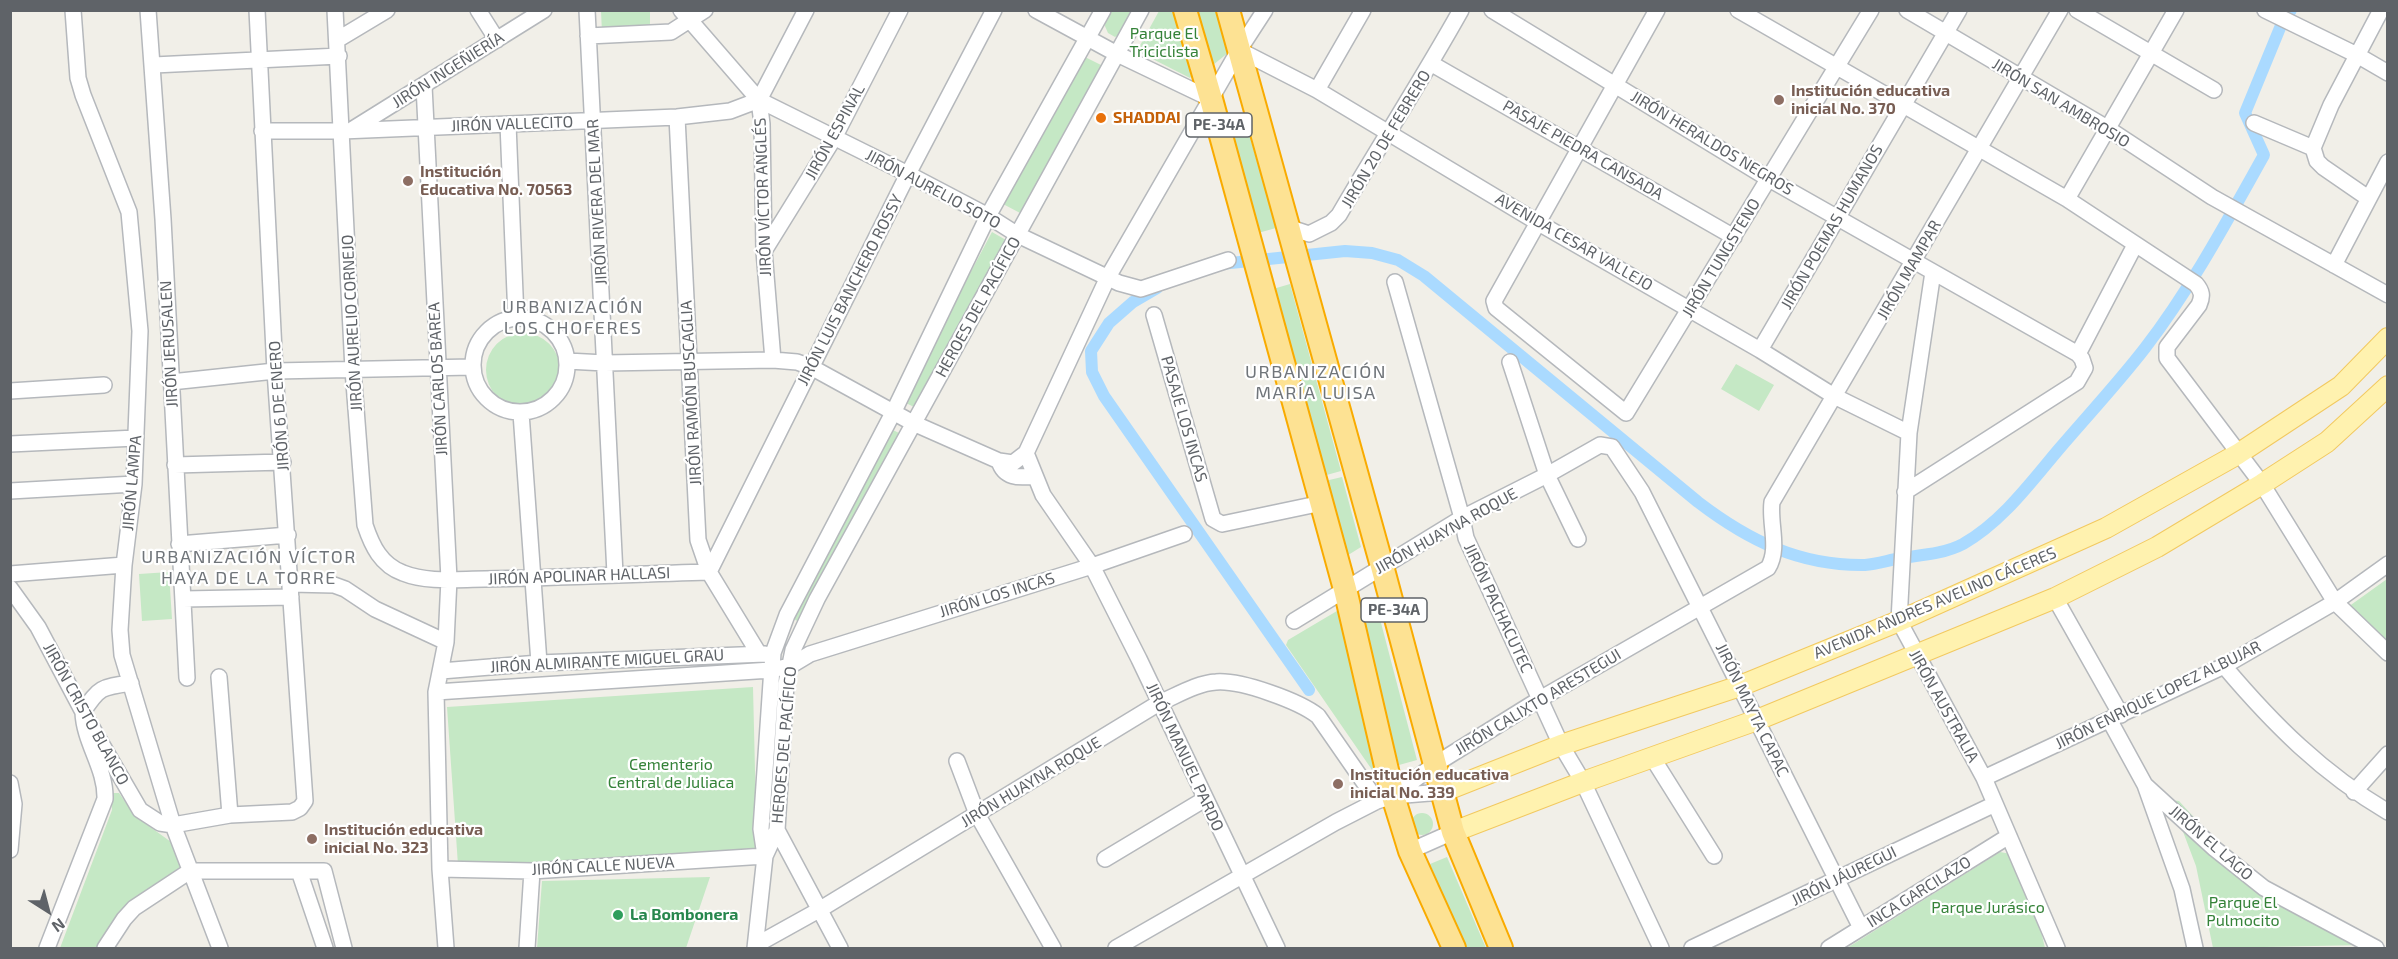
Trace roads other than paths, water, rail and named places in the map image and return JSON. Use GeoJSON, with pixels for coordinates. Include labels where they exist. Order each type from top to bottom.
{"type":"FeatureCollection","features":[{"type":"Feature","properties":{"kind":"highway","name":"PE-34A"},"geometry":{"type":"LineString","coordinates":[[1185,10],[1345,589],[1385,798],[1454,948]]}},
{"type":"Feature","properties":{"kind":"highway","name":"PE-34A"},"geometry":{"type":"LineString","coordinates":[[1228,10],[1453,832],[1502,948]]}},
{"type":"Feature","properties":{"kind":"main road","name":"AVENIDA ANDRES AVELINO CÁCERES"},"geometry":{"type":"LineString","coordinates":[[1442,792],[1561,745],[1740,686],[1899,621],[2106,528],[2238,454],[2341,386],[2388,338]]}},
{"type":"Feature","properties":{"kind":"main road"},"geometry":{"type":"LineString","coordinates":[[1453,832],[1583,782],[1758,720],[2055,598],[2157,547],[2262,484],[2327,442],[2388,386]]}},
{"type":"Feature","properties":{"kind":"street","name":"JIRÓN LAMPA"},"geometry":{"type":"LineString","coordinates":[[73,10],[78,78],[129,212],[140,332],[134,484],[124,566],[121,647],[173,825],[220,948]]}},
{"type":"Feature","properties":{"kind":"street","name":"JIRÓN JERUSALEN"},"geometry":{"type":"LineString","coordinates":[[148,10],[154,65],[187,678]]}},
{"type":"Feature","properties":{"kind":"street","name":"JIRÓN 6 DE ENERO"},"geometry":{"type":"LineString","coordinates":[[230,815],[292,812],[300,808],[305,801],[275,371],[257,10]]}},
{"type":"Feature","properties":{"kind":"street","name":"JIRÓN AURELIO CORNEJO"},"geometry":{"type":"LineString","coordinates":[[335,10],[347,130],[353,370],[365,525],[372,547],[384,561],[401,573],[423,579],[449,579]]}},
{"type":"Feature","properties":{"kind":"street"},"geometry":{"type":"LineString","coordinates":[[337,40],[387,10]]}},
{"type":"Feature","properties":{"kind":"street"},"geometry":{"type":"LineString","coordinates":[[478,10],[497,40]]}},
{"type":"Feature","properties":{"kind":"street","name":"JIRÓN INGEÑIERÍA"},"geometry":{"type":"LineString","coordinates":[[347,130],[424,86],[544,10]]}},
{"type":"Feature","properties":{"kind":"street","name":"JIRÓN RIVERA DEL MAR"},"geometry":{"type":"LineString","coordinates":[[587,10],[615,574]]}},
{"type":"Feature","properties":{"kind":"street"},"geometry":{"type":"LineString","coordinates":[[588,36],[664,33],[679,28],[685,16],[705,10]]}},
{"type":"Feature","properties":{"kind":"street","name":"JIRÓN VÍCTOR ANGLÉS"},"geometry":{"type":"LineString","coordinates":[[772,360],[764,251],[762,124],[759,100],[806,10]]}},
{"type":"Feature","properties":{"kind":"street","name":"JIRÓN ESPINAL"},"geometry":{"type":"LineString","coordinates":[[764,251],[834,138],[900,10]]}},
{"type":"Feature","properties":{"kind":"street","name":"JIRÓN LUIS BANCHERO ROSSY"},"geometry":{"type":"LineString","coordinates":[[709,572],[908,174],[994,10]]}},
{"type":"Feature","properties":{"kind":"street"},"geometry":{"type":"LineString","coordinates":[[1036,10],[1117,54],[1211,99]]}},
{"type":"Feature","properties":{"kind":"street","name":"HEROES DEL PACÍFICO"},"geometry":{"type":"LineString","coordinates":[[765,856],[760,829],[771,670],[766,653],[894,411],[988,216],[1103,10]]}},
{"type":"Feature","properties":{"kind":"street","name":"HEROES DEL PACÍFICO"},"geometry":{"type":"LineString","coordinates":[[765,856],[777,830],[786,684],[793,650],[817,599],[1141,10]]}},
{"type":"Feature","properties":{"kind":"street"},"geometry":{"type":"LineString","coordinates":[[567,361],[605,363],[772,360],[797,362],[811,367],[913,423],[999,461],[1013,463],[1026,453],[1108,277],[1264,10]]}},
{"type":"Feature","properties":{"kind":"street"},"geometry":{"type":"LineString","coordinates":[[1317,90],[1363,10]]}},
{"type":"Feature","properties":{"kind":"street","name":"JIRÓN 20 DE FEBRERO"},"geometry":{"type":"LineString","coordinates":[[1289,232],[1309,234],[1331,223],[1339,215],[1387,131],[1431,64],[1461,10]]}},
{"type":"Feature","properties":{"kind":"street","name":"JIRÓN HERALDOS NEGROS"},"geometry":{"type":"LineString","coordinates":[[1492,10],[1769,179],[2078,354]]}},
{"type":"Feature","properties":{"kind":"street"},"geometry":{"type":"LineString","coordinates":[[1537,222],[1657,10]]}},
{"type":"Feature","properties":{"kind":"street"},"geometry":{"type":"LineString","coordinates":[[1738,10],[1978,150],[2067,199],[2196,284],[2201,291],[2199,305],[2167,347],[2167,358],[2262,484],[2335,602],[2388,652]]}},
{"type":"Feature","properties":{"kind":"street","name":"JIRÓN TUNGSTENO"},"geometry":{"type":"LineString","coordinates":[[1537,222],[1494,296],[1496,308],[1626,413],[1871,10]]}},
{"type":"Feature","properties":{"kind":"street","name":"JIRÓN SAN AMBROSIO"},"geometry":{"type":"LineString","coordinates":[[1907,10],[2107,128],[2212,197],[2334,265]]}},
{"type":"Feature","properties":{"kind":"street","name":"JIRÓN POEMAS HUMANOS"},"geometry":{"type":"LineString","coordinates":[[1760,350],[1959,10]]}},
{"type":"Feature","properties":{"kind":"street","name":"JIRÓN MAMPAR"},"geometry":{"type":"LineString","coordinates":[[1771,561],[1774,532],[1771,520],[1772,502],[2060,10]]}},
{"type":"Feature","properties":{"kind":"street"},"geometry":{"type":"LineString","coordinates":[[2077,10],[2214,90]]}},
{"type":"Feature","properties":{"kind":"street"},"geometry":{"type":"LineString","coordinates":[[2067,199],[2176,10]]}},
{"type":"Feature","properties":{"kind":"street"},"geometry":{"type":"LineString","coordinates":[[2368,198],[2322,167],[2313,148],[2331,105],[2381,10]]}},
{"type":"Feature","properties":{"kind":"street"},"geometry":{"type":"LineString","coordinates":[[685,16],[759,100]]}},
{"type":"Feature","properties":{"kind":"street"},"geometry":{"type":"LineString","coordinates":[[2279,16],[2388,73]]}},
{"type":"Feature","properties":{"kind":"street","name":"AVENIDA CESAR VALLEJO"},"geometry":{"type":"LineString","coordinates":[[1239,50],[1317,90],[1537,222],[1760,350],[1834,396],[1909,433]]}},
{"type":"Feature","properties":{"kind":"street"},"geometry":{"type":"LineString","coordinates":[[154,65],[339,56]]}},
{"type":"Feature","properties":{"kind":"street","name":"PASAJE PIEDRA CANSADA"},"geometry":{"type":"LineString","coordinates":[[1431,64],[1734,237]]}},
{"type":"Feature","properties":{"kind":"street","name":"JIRÓN CARLOS BAREA"},"geometry":{"type":"LineString","coordinates":[[424,86],[449,579],[446,642],[436,692],[440,869],[446,948]]}},
{"type":"Feature","properties":{"kind":"street","name":"JIRÓN VALLECITO"},"geometry":{"type":"LineString","coordinates":[[262,131],[347,130],[677,117],[730,111],[759,100]]}},
{"type":"Feature","properties":{"kind":"street","name":"JIRÓN AURELIO SOTO"},"geometry":{"type":"LineString","coordinates":[[759,100],[908,174],[988,216],[1017,235],[1129,287],[1141,289],[1228,260]]}},
{"type":"Feature","properties":{"kind":"street","name":"JIRÓN RAMÓN BUSCAGLIA"},"geometry":{"type":"LineString","coordinates":[[677,117],[698,540],[709,572],[766,653]]}},
{"type":"Feature","properties":{"kind":"street"},"geometry":{"type":"LineString","coordinates":[[2254,123],[2313,148]]}},
{"type":"Feature","properties":{"kind":"street"},"geometry":{"type":"LineString","coordinates":[[508,124],[516,318]]}},
{"type":"Feature","properties":{"kind":"street"},"geometry":{"type":"LineString","coordinates":[[2388,162],[2334,265],[2388,295]]}},
{"type":"Feature","properties":{"kind":"street"},"geometry":{"type":"LineString","coordinates":[[1905,492],[2078,382],[2085,368],[2078,354],[2135,245]]}},
{"type":"Feature","properties":{"kind":"street","name":"JIRÓN AUSTRALIA"},"geometry":{"type":"LineString","coordinates":[[1933,272],[1909,433],[1899,621],[1984,778],[2057,948]]}},
{"type":"Feature","properties":{"kind":"street","name":"JIRÓN PACHACUTEC"},"geometry":{"type":"LineString","coordinates":[[1395,282],[1466,538],[1561,745],[1583,782],[1661,948]]}},
{"type":"Feature","properties":{"kind":"street","name":"PASAJE LOS INCAS"},"geometry":{"type":"LineString","coordinates":[[1154,315],[1213,519],[1222,524],[1322,503]]}},
{"type":"Feature","properties":{"kind":"street"},"geometry":{"type":"LineString","coordinates":[[516,318],[534,320],[550,329],[562,343],[567,361],[566,376],[560,391],[536,410],[521,413],[503,410],[487,400],[476,385],[472,367],[475,349],[484,334],[498,323],[516,318]]}},
{"type":"Feature","properties":{"kind":"street"},"geometry":{"type":"LineString","coordinates":[[1510,362],[1547,475],[1578,539]]}},
{"type":"Feature","properties":{"kind":"street"},"geometry":{"type":"LineString","coordinates":[[171,382],[275,371],[472,367]]}},
{"type":"Feature","properties":{"kind":"street"},"geometry":{"type":"LineString","coordinates":[[10,391],[104,385]]}},
{"type":"Feature","properties":{"kind":"street"},"geometry":{"type":"LineString","coordinates":[[521,413],[539,663]]}},
{"type":"Feature","properties":{"kind":"street"},"geometry":{"type":"LineString","coordinates":[[10,444],[136,438]]}},
{"type":"Feature","properties":{"kind":"street","name":"JIRÓN HUAYNA ROQUE"},"geometry":{"type":"LineString","coordinates":[[1294,621],[1462,518],[1600,445]]}},
{"type":"Feature","properties":{"kind":"street","name":"JIRÓN MAYTA CAPAC"},"geometry":{"type":"LineString","coordinates":[[1600,445],[1612,447],[1642,492],[1861,928]]}},
{"type":"Feature","properties":{"kind":"street","name":"JIRÓN MANUEL PARDO"},"geometry":{"type":"LineString","coordinates":[[1026,453],[1034,476],[1048,503],[1092,566],[1277,948]]}},
{"type":"Feature","properties":{"kind":"street"},"geometry":{"type":"LineString","coordinates":[[999,461],[1002,470],[1008,475],[1034,476]]}},
{"type":"Feature","properties":{"kind":"street"},"geometry":{"type":"LineString","coordinates":[[175,465],[283,462]]}},
{"type":"Feature","properties":{"kind":"street"},"geometry":{"type":"LineString","coordinates":[[10,491],[134,484]]}},
{"type":"Feature","properties":{"kind":"street","name":"JIRÓN LOS INCAS"},"geometry":{"type":"LineString","coordinates":[[436,692],[771,670],[790,666],[810,654],[1092,566],[1184,534]]}},
{"type":"Feature","properties":{"kind":"street"},"geometry":{"type":"LineString","coordinates":[[179,544],[288,535]]}},
{"type":"Feature","properties":{"kind":"street","name":"JIRÓN CALIXTO ARESTEGUI"},"geometry":{"type":"LineString","coordinates":[[1116,948],[1336,822],[1385,798],[1540,699],[1768,568],[1771,561]]}},
{"type":"Feature","properties":{"kind":"street","name":"JIRÓN ENRIQUE LOPEZ ALBUJAR"},"geometry":{"type":"LineString","coordinates":[[1984,778],[2224,666],[2335,602],[2388,564]]}},
{"type":"Feature","properties":{"kind":"street"},"geometry":{"type":"LineString","coordinates":[[10,574],[124,566]]}},
{"type":"Feature","properties":{"kind":"street","name":"JIRÓN APOLINAR HALLASI"},"geometry":{"type":"LineString","coordinates":[[449,579],[709,572]]}},
{"type":"Feature","properties":{"kind":"street"},"geometry":{"type":"LineString","coordinates":[[183,599],[291,591],[334,585],[345,589],[375,609],[446,642]]}},
{"type":"Feature","properties":{"kind":"street","name":"JIRÓN CRISTO BLANCO"},"geometry":{"type":"LineString","coordinates":[[10,588],[38,627],[83,712],[140,810],[160,823],[173,825]]}},
{"type":"Feature","properties":{"kind":"street","name":"JIRÓN EL LAGO"},"geometry":{"type":"LineString","coordinates":[[2055,598],[2116,718],[2145,785],[2182,889],[2195,948]]}},
{"type":"Feature","properties":{"kind":"street"},"geometry":{"type":"LineString","coordinates":[[793,650],[810,654]]}},
{"type":"Feature","properties":{"kind":"street","name":"JIRÓN ALMIRANTE MIGUEL GRAU"},"geometry":{"type":"LineString","coordinates":[[441,671],[539,663],[793,650]]}},
{"type":"Feature","properties":{"kind":"street"},"geometry":{"type":"LineString","coordinates":[[2224,666],[2263,712],[2309,756],[2354,792],[2388,812]]}},
{"type":"Feature","properties":{"kind":"street"},"geometry":{"type":"LineString","coordinates":[[173,825],[230,815],[219,677]]}},
{"type":"Feature","properties":{"kind":"street","name":"JIRÓN HUAYNA ROQUE"},"geometry":{"type":"LineString","coordinates":[[755,947],[1159,703],[1216,682],[1261,691],[1309,709],[1318,716],[1385,798]]}},
{"type":"Feature","properties":{"kind":"street"},"geometry":{"type":"LineString","coordinates":[[47,948],[105,799],[106,787],[102,770],[85,730],[83,712],[94,693],[104,686],[131,683]]}},
{"type":"Feature","properties":{"kind":"street"},"geometry":{"type":"LineString","coordinates":[[2354,792],[2388,754]]}},
{"type":"Feature","properties":{"kind":"street"},"geometry":{"type":"LineString","coordinates":[[1652,757],[1714,856]]}},
{"type":"Feature","properties":{"kind":"street"},"geometry":{"type":"LineString","coordinates":[[957,761],[977,814],[1053,948]]}},
{"type":"Feature","properties":{"kind":"street"},"geometry":{"type":"LineString","coordinates":[[10,783],[14,804],[10,850]]}},
{"type":"Feature","properties":{"kind":"street","name":"JIRÓN EL LAGO"},"geometry":{"type":"LineString","coordinates":[[2145,785],[2215,849],[2264,888],[2376,948]]}},
{"type":"Feature","properties":{"kind":"street"},"geometry":{"type":"LineString","coordinates":[[1385,798],[1442,792]]}},
{"type":"Feature","properties":{"kind":"street"},"geometry":{"type":"LineString","coordinates":[[1105,860],[1205,799]]}},
{"type":"Feature","properties":{"kind":"street","name":"JIRÓN JÁUREGUI"},"geometry":{"type":"LineString","coordinates":[[1692,948],[1995,804]]}},
{"type":"Feature","properties":{"kind":"street"},"geometry":{"type":"LineString","coordinates":[[777,830],[840,948]]}},
{"type":"Feature","properties":{"kind":"street"},"geometry":{"type":"LineString","coordinates":[[1410,851],[1453,832]]}},
{"type":"Feature","properties":{"kind":"street","name":"INCA GARCILAZO"},"geometry":{"type":"LineString","coordinates":[[1829,948],[2009,836]]}},
{"type":"Feature","properties":{"kind":"street"},"geometry":{"type":"LineString","coordinates":[[755,947],[765,856]]}},
{"type":"Feature","properties":{"kind":"street","name":"JIRÓN CALLE NUEVA"},"geometry":{"type":"LineString","coordinates":[[440,869],[532,872],[765,856]]}},
{"type":"Feature","properties":{"kind":"street"},"geometry":{"type":"LineString","coordinates":[[105,948],[134,908],[190,871],[324,871],[344,948]]}},
{"type":"Feature","properties":{"kind":"street"},"geometry":{"type":"LineString","coordinates":[[299,871],[325,948]]}},
{"type":"Feature","properties":{"kind":"street"},"geometry":{"type":"LineString","coordinates":[[527,948],[532,872]]}},
{"type":"Feature","properties":{"kind":"waterway"},"geometry":{"type":"LineString","coordinates":[[1221,264],[1345,251],[1372,253],[1398,260],[1424,276],[1698,502],[1756,539],[1797,556],[1841,564],[1865,565],[1941,552],[1963,544],[1977,535],[1991,525],[2015,501],[2135,361],[2178,302],[2264,155],[2245,113],[2282,23],[2291,10]]}},
{"type":"Feature","properties":{"kind":"waterway"},"geometry":{"type":"LineString","coordinates":[[1157,288],[1133,302],[1109,323],[1091,351],[1092,372],[1104,396],[1309,690]]}},
{"type":"Feature","properties":{"kind":"place","name":"Institución educativa inicial No. 370"},"geometry":{"type":"Point","coordinates":[1779,100]}},
{"type":"Feature","properties":{"kind":"place","name":"SHADDAI"},"geometry":{"type":"Point","coordinates":[1101,118]}},
{"type":"Feature","properties":{"kind":"place","name":"Institución Educativa No. 70563"},"geometry":{"type":"Point","coordinates":[408,181]}},
{"type":"Feature","properties":{"kind":"place","name":"Institución educativa inicial No. 339"},"geometry":{"type":"Point","coordinates":[1338,784]}},
{"type":"Feature","properties":{"kind":"place","name":"Institución educativa inicial No. 323"},"geometry":{"type":"Point","coordinates":[312,839]}},
{"type":"Feature","properties":{"kind":"place","name":"La Bombonera"},"geometry":{"type":"Point","coordinates":[618,915]}},
{"type":"Feature","properties":{"kind":"district","name":"URBANIZACIÓN LOS CHOFERES"},"geometry":{"type":"Point","coordinates":[573,317]}},
{"type":"Feature","properties":{"kind":"district","name":"URBANIZACIÓN MARÍA LUISA"},"geometry":{"type":"Point","coordinates":[1316,382]}},
{"type":"Feature","properties":{"kind":"district","name":"URBANIZACIÓN VÍCTOR HAYA DE LA TORRE"},"geometry":{"type":"Point","coordinates":[249,567]}},
{"type":"Feature","properties":{"kind":"park label","name":"Parque El Triciclista"},"geometry":{"type":"Point","coordinates":[1164,43]}},
{"type":"Feature","properties":{"kind":"park label","name":"Cementerio Central de Juliaca"},"geometry":{"type":"Point","coordinates":[671,774]}},
{"type":"Feature","properties":{"kind":"park label","name":"Parque Jurásico"},"geometry":{"type":"Point","coordinates":[1988,908]}},
{"type":"Feature","properties":{"kind":"park label","name":"Parque El Pulmocito"},"geometry":{"type":"Point","coordinates":[2243,912]}}]}
